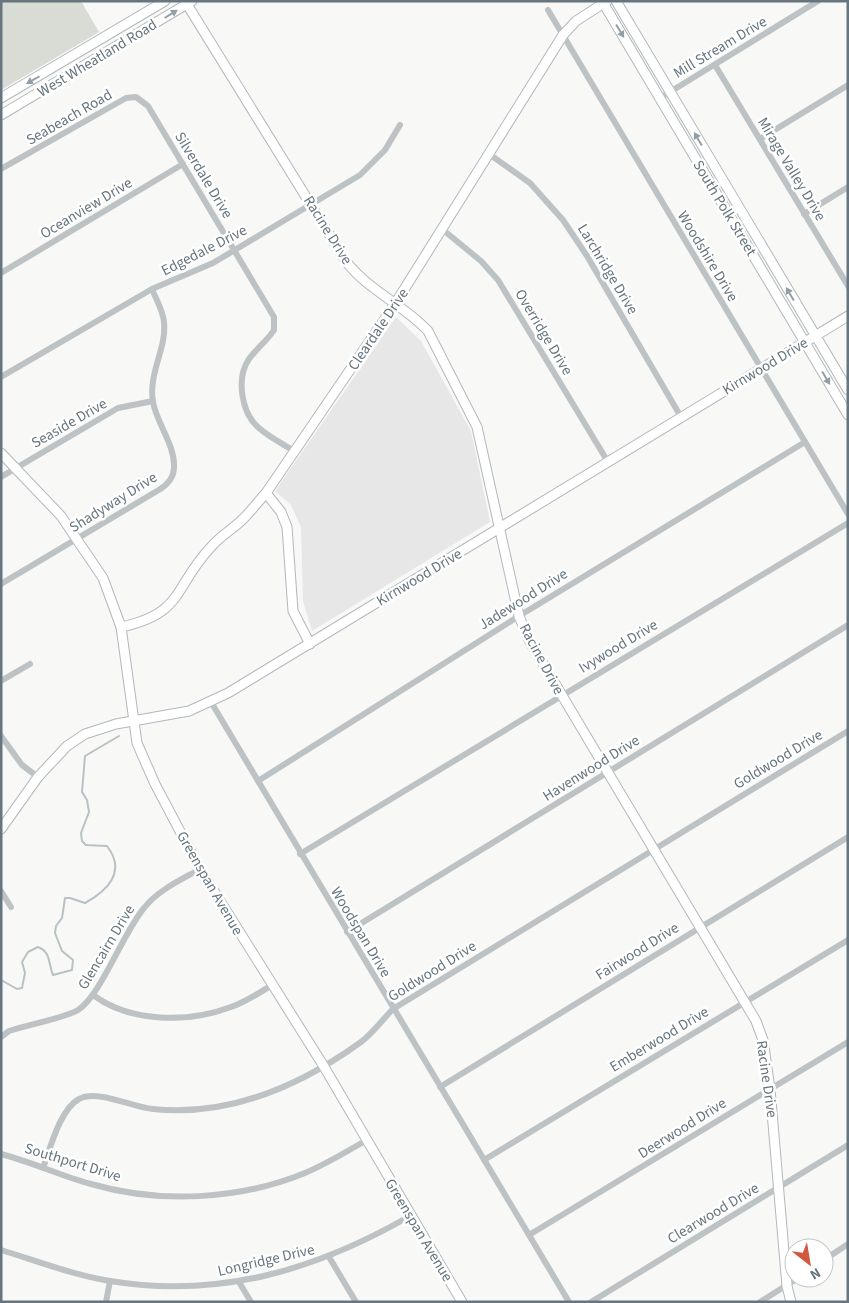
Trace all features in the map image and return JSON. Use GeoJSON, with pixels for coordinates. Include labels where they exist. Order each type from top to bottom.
{"type":"FeatureCollection","features":[{"type":"Feature","properties":{"kind":"street","name":"West Wheatland Road"},"geometry":{"type":"LineString","coordinates":[[1,98],[165,1]]}},
{"type":"Feature","properties":{"kind":"street","name":"South Polk Street"},"geometry":{"type":"LineString","coordinates":[[616,1],[848,390]]}},
{"type":"Feature","properties":{"kind":"street","name":"Mill Stream Drive"},"geometry":{"type":"LineString","coordinates":[[660,98],[818,1]]}},
{"type":"Feature","properties":{"kind":"street","name":"West Wheatland Road"},"geometry":{"type":"LineString","coordinates":[[1,115],[120,46],[188,2]]}},
{"type":"Feature","properties":{"kind":"street","name":"Racine Drive"},"geometry":{"type":"LineString","coordinates":[[188,2],[335,246],[352,270],[418,320],[428,331],[473,416],[519,616],[537,655],[756,1020],[763,1040],[770,1089],[784,1253]]}},
{"type":"Feature","properties":{"kind":"street","name":"South Polk Street"},"geometry":{"type":"LineString","coordinates":[[604,2],[848,415]]}},
{"type":"Feature","properties":{"kind":"street","name":"Cleardale Drive"},"geometry":{"type":"LineString","coordinates":[[121,627],[142,622],[162,612],[170,604],[209,548],[244,518],[266,493],[395,304],[563,35],[576,21],[604,2]]}},
{"type":"Feature","properties":{"kind":"street","name":"Woodshire Drive"},"geometry":{"type":"LineString","coordinates":[[548,10],[848,514]]}},
{"type":"Feature","properties":{"kind":"street"},"geometry":{"type":"LineString","coordinates":[[114,32],[120,46]]}},
{"type":"Feature","properties":{"kind":"street","name":"Mirage Valley Drive"},"geometry":{"type":"LineString","coordinates":[[715,65],[848,286]]}},
{"type":"Feature","properties":{"kind":"street"},"geometry":{"type":"LineString","coordinates":[[760,139],[848,85]]}},
{"type":"Feature","properties":{"kind":"street","name":"Seabeach Road"},"geometry":{"type":"LineString","coordinates":[[1,169],[126,98],[136,97],[148,106]]}},
{"type":"Feature","properties":{"kind":"street","name":"Silverdale Drive"},"geometry":{"type":"LineString","coordinates":[[148,106],[270,309],[276,323],[270,337],[249,359],[245,368],[242,388],[250,417],[259,428],[294,451]]}},
{"type":"Feature","properties":{"kind":"street","name":"Edgedale Drive"},"geometry":{"type":"LineString","coordinates":[[1,377],[152,289],[205,267],[367,170],[385,150],[400,125]]}},
{"type":"Feature","properties":{"kind":"street","name":"Larchridge Drive"},"geometry":{"type":"LineString","coordinates":[[489,154],[530,183],[563,220],[587,256],[681,417]]}},
{"type":"Feature","properties":{"kind":"street","name":"Oceanview Drive"},"geometry":{"type":"LineString","coordinates":[[1,273],[183,164]]}},
{"type":"Feature","properties":{"kind":"street"},"geometry":{"type":"LineString","coordinates":[[804,214],[848,187]]}},
{"type":"Feature","properties":{"kind":"street","name":"Overridge Drive"},"geometry":{"type":"LineString","coordinates":[[442,229],[481,260],[498,280],[608,462]]}},
{"type":"Feature","properties":{"kind":"street","name":"Shadyway Drive"},"geometry":{"type":"LineString","coordinates":[[1,584],[163,488],[174,474],[173,457],[153,402],[154,367],[161,344],[164,322],[152,289]]}},
{"type":"Feature","properties":{"kind":"street","name":"Kirnwood Drive"},"geometry":{"type":"LineString","coordinates":[[1,829],[38,777],[67,746],[84,734],[116,724],[176,714],[211,702],[310,644],[848,316]]}},
{"type":"Feature","properties":{"kind":"street","name":"Seaside Drive"},"geometry":{"type":"LineString","coordinates":[[1,477],[118,408],[153,402]]}},
{"type":"Feature","properties":{"kind":"street","name":"Jadewood Drive"},"geometry":{"type":"LineString","coordinates":[[258,781],[519,616],[804,442]]}},
{"type":"Feature","properties":{"kind":"street","name":"Greenspan Avenue"},"geometry":{"type":"LineString","coordinates":[[1,453],[53,506],[103,578],[121,627],[134,721],[141,755],[200,869],[323,1065],[365,1141],[462,1302]]}},
{"type":"Feature","properties":{"kind":"street"},"geometry":{"type":"LineString","coordinates":[[266,493],[281,512],[287,527],[293,611],[310,644]]}},
{"type":"Feature","properties":{"kind":"street","name":"Ivywood Drive"},"geometry":{"type":"LineString","coordinates":[[300,854],[848,522]]}},
{"type":"Feature","properties":{"kind":"street","name":"Havenwood Drive"},"geometry":{"type":"LineString","coordinates":[[347,932],[848,625]]}},
{"type":"Feature","properties":{"kind":"street"},"geometry":{"type":"LineString","coordinates":[[1,681],[30,664]]}},
{"type":"Feature","properties":{"kind":"street","name":"Woodspan Drive"},"geometry":{"type":"LineString","coordinates":[[211,702],[392,1009],[569,1302]]}},
{"type":"Feature","properties":{"kind":"street","name":"Goldwood Drive"},"geometry":{"type":"LineString","coordinates":[[42,1168],[66,1110],[83,1097],[98,1096],[151,1109],[184,1111],[230,1106],[274,1092],[362,1041],[392,1009],[848,731]]}},
{"type":"Feature","properties":{"kind":"street"},"geometry":{"type":"LineString","coordinates":[[1,736],[22,765],[38,777]]}},
{"type":"Feature","properties":{"kind":"street","name":"Fairwood Drive"},"geometry":{"type":"LineString","coordinates":[[440,1087],[848,837]]}},
{"type":"Feature","properties":{"kind":"street","name":"Glencairn Drive"},"geometry":{"type":"LineString","coordinates":[[1,1037],[9,1031],[31,1023],[74,1012],[87,1003],[130,927],[144,907],[156,895],[200,869]]}},
{"type":"Feature","properties":{"kind":"street"},"geometry":{"type":"LineString","coordinates":[[1,891],[11,907]]}},
{"type":"Feature","properties":{"kind":"street","name":"Emberwood Drive"},"geometry":{"type":"LineString","coordinates":[[484,1160],[848,940]]}},
{"type":"Feature","properties":{"kind":"street"},"geometry":{"type":"LineString","coordinates":[[93,995],[109,1005],[125,1010],[166,1018],[184,1018],[202,1016],[231,1007],[272,985]]}},
{"type":"Feature","properties":{"kind":"street","name":"Deerwood Drive"},"geometry":{"type":"LineString","coordinates":[[529,1235],[848,1042]]}},
{"type":"Feature","properties":{"kind":"street","name":"Southport Drive"},"geometry":{"type":"LineString","coordinates":[[1,1154],[118,1190],[152,1195],[196,1196],[253,1188],[293,1178],[332,1160],[365,1141]]}},
{"type":"Feature","properties":{"kind":"street","name":"Clearwood Drive"},"geometry":{"type":"LineString","coordinates":[[591,1302],[848,1145]]}},
{"type":"Feature","properties":{"kind":"street","name":"Longridge Drive"},"geometry":{"type":"LineString","coordinates":[[1,1250],[83,1275],[110,1281],[176,1287],[239,1282],[281,1272],[329,1257],[410,1216]]}},
{"type":"Feature","properties":{"kind":"street"},"geometry":{"type":"LineString","coordinates":[[834,1253],[848,1244]]}},
{"type":"Feature","properties":{"kind":"street"},"geometry":{"type":"LineString","coordinates":[[329,1257],[356,1302]]}},
{"type":"Feature","properties":{"kind":"street"},"geometry":{"type":"LineString","coordinates":[[106,1302],[110,1281]]}},
{"type":"Feature","properties":{"kind":"street"},"geometry":{"type":"LineString","coordinates":[[239,1282],[251,1302]]}},
{"type":"Feature","properties":{"kind":"street"},"geometry":{"type":"LineString","coordinates":[[760,1302],[784,1288]]}},
{"type":"Feature","properties":{"kind":"street","name":"Racine Drive"},"geometry":{"type":"LineString","coordinates":[[788,1288],[791,1302]]}},
{"type":"Feature","properties":{"kind":"shaded area"},"geometry":{"type":"Polygon","coordinates":[[[1,1],[81,1],[99,32],[1,90],[1,1]]]}},
{"type":"Feature","properties":{"kind":"shaded area"},"geometry":{"type":"Polygon","coordinates":[[[396,317],[421,341],[471,431],[490,522],[312,631],[303,601],[301,527],[291,505],[275,491],[396,317]]]}},
{"type":"Feature","properties":{"kind":"waterway"},"geometry":{"type":"LineString","coordinates":[[1,980],[17,989],[22,988],[25,973],[22,962],[28,952],[38,947],[47,955],[53,975],[72,970],[73,960],[62,951],[55,933],[56,926],[62,918],[65,898],[85,903],[107,887],[115,872],[113,855],[107,846],[86,845],[82,841],[81,833],[89,812],[87,800],[82,792],[85,756],[119,736]]}}]}
